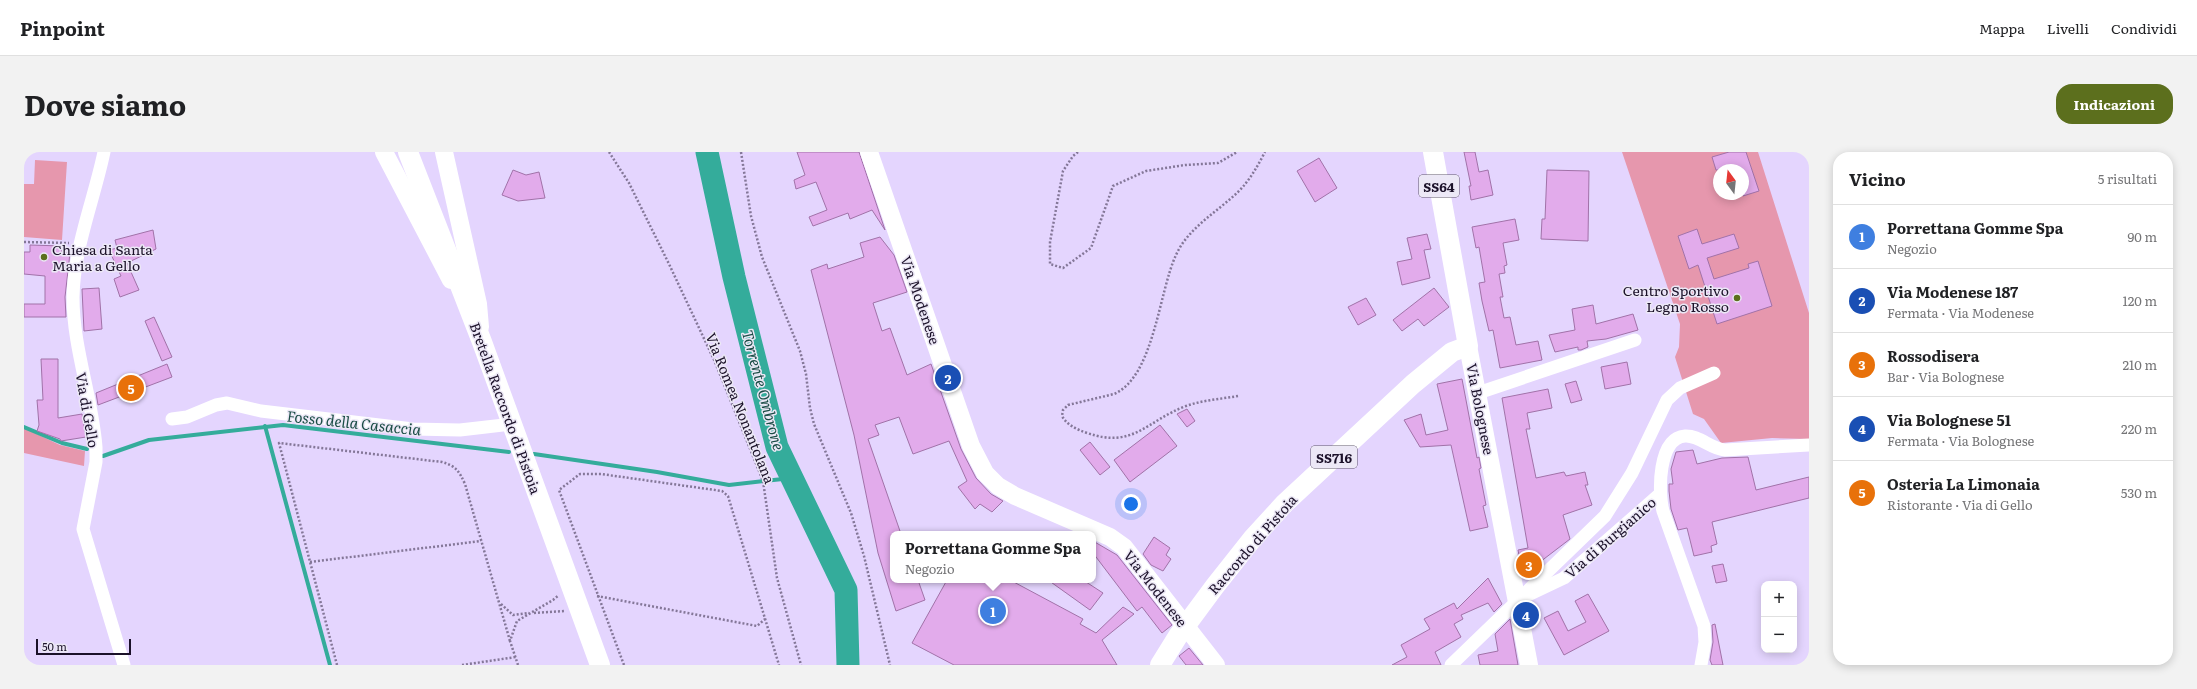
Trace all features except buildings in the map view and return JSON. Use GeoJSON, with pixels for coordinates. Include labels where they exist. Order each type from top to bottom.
{"type":"FeatureCollection","features":[{"type":"Feature","properties":{"kind":"main road","name":"Bretella Raccordo di Pistoia"},"geometry":{"type":"LineString","coordinates":[[408,152],[462,294],[482,342],[600,665]]}},
{"type":"Feature","properties":{"kind":"main road","name":"Via Bolognese"},"geometry":{"type":"LineString","coordinates":[[1433,152],[1468,346]]}},
{"type":"Feature","properties":{"kind":"main road","name":"Raccordo di Pistoia"},"geometry":{"type":"LineString","coordinates":[[1160,665],[1178,636],[1253,538],[1310,479],[1430,371],[1452,352],[1468,346]]}},
{"type":"Feature","properties":{"kind":"main road"},"geometry":{"type":"LineString","coordinates":[[1153,665],[1178,636]]}},
{"type":"Feature","properties":{"kind":"street","name":"Via di Gello"},"geometry":{"type":"LineString","coordinates":[[104,152],[97,188],[79,244],[73,297],[78,350],[96,447],[95,468],[83,529],[124,665]]}},
{"type":"Feature","properties":{"kind":"street"},"geometry":{"type":"LineString","coordinates":[[384,152],[446,272],[462,294]]}},
{"type":"Feature","properties":{"kind":"street"},"geometry":{"type":"LineString","coordinates":[[444,152],[478,304],[482,342]]}},
{"type":"Feature","properties":{"kind":"street","name":"Via Modenese"},"geometry":{"type":"LineString","coordinates":[[869,152],[971,446],[985,473],[998,486],[1015,496],[1094,531]]}},
{"type":"Feature","properties":{"kind":"street"},"geometry":{"type":"LineString","coordinates":[[1478,393],[1635,340]]}},
{"type":"Feature","properties":{"kind":"street","name":"Via Bolognese"},"geometry":{"type":"LineString","coordinates":[[1468,346],[1529,665]]}},
{"type":"Feature","properties":{"kind":"street"},"geometry":{"type":"LineString","coordinates":[[1452,665],[1517,600],[1589,534],[1605,516],[1632,473],[1667,400],[1680,388],[1714,373]]}},
{"type":"Feature","properties":{"kind":"street"},"geometry":{"type":"LineString","coordinates":[[172,419],[187,417],[216,405],[227,403],[261,411],[413,429],[460,430],[512,424]]}},
{"type":"Feature","properties":{"kind":"street","name":"Via di Burgianico"},"geometry":{"type":"LineString","coordinates":[[1701,665],[1705,642],[1704,626],[1674,540],[1660,494],[1665,452],[1669,444],[1680,437],[1691,437],[1712,448],[1725,450],[1809,445]]}},
{"type":"Feature","properties":{"kind":"street","name":"Via di Burgianico"},"geometry":{"type":"LineString","coordinates":[[1517,600],[1564,578],[1660,494]]}},
{"type":"Feature","properties":{"kind":"street","name":"Via Modenese"},"geometry":{"type":"LineString","coordinates":[[1096,532],[1117,541],[1134,559],[1216,665]]}},
{"type":"Feature","properties":{"kind":"path","name":"Via Romea Nonantolana"},"geometry":{"type":"LineString","coordinates":[[609,152],[629,183],[715,362],[763,481],[777,578],[801,665]]}},
{"type":"Feature","properties":{"kind":"path"},"geometry":{"type":"LineString","coordinates":[[741,152],[751,216],[762,257],[800,351],[806,374],[810,408],[814,424],[851,513],[864,556],[890,665]]}},
{"type":"Feature","properties":{"kind":"path"},"geometry":{"type":"LineString","coordinates":[[1078,152],[1073,156],[1063,171],[1050,242],[1050,264],[1064,268],[1091,248],[1113,186],[1146,171],[1185,165],[1218,163],[1237,152]]}},
{"type":"Feature","properties":{"kind":"path"},"geometry":{"type":"LineString","coordinates":[[1238,396],[1188,405],[1168,414],[1131,436],[1122,438],[1103,438],[1086,432],[1070,426],[1062,416],[1063,410],[1068,405],[1114,394],[1121,391],[1129,383],[1144,356],[1169,270],[1182,244],[1246,184],[1265,152]]}},
{"type":"Feature","properties":{"kind":"path"},"geometry":{"type":"LineString","coordinates":[[24,242],[79,244]]}},
{"type":"Feature","properties":{"kind":"path"},"geometry":{"type":"LineString","coordinates":[[337,665],[279,443],[442,462],[453,465],[459,471],[465,484],[518,665]]}},
{"type":"Feature","properties":{"kind":"path"},"geometry":{"type":"LineString","coordinates":[[624,665],[597,596],[559,490],[580,474],[602,474],[722,491],[728,496],[779,665]]}},
{"type":"Feature","properties":{"kind":"path"},"geometry":{"type":"LineString","coordinates":[[310,562],[481,540]]}},
{"type":"Feature","properties":{"kind":"path"},"geometry":{"type":"LineString","coordinates":[[510,641],[517,621],[553,600],[571,584]]}},
{"type":"Feature","properties":{"kind":"path"},"geometry":{"type":"LineString","coordinates":[[597,596],[757,626],[766,618]]}},
{"type":"Feature","properties":{"kind":"path"},"geometry":{"type":"LineString","coordinates":[[499,602],[506,611],[513,615],[581,611]]}},
{"type":"Feature","properties":{"kind":"path"},"geometry":{"type":"LineString","coordinates":[[462,665],[516,657]]}},
{"type":"Feature","properties":{"kind":"shaded area","name":"Centro Sportivo Legno Rosso"},"geometry":{"type":"Polygon","coordinates":[[[1622,152],[1758,152],[1809,313],[1809,439],[1772,438],[1721,443],[1704,419],[1693,414],[1675,357],[1679,347],[1680,324],[1622,152]]]}},
{"type":"Feature","properties":{"kind":"shaded area"},"geometry":{"type":"Polygon","coordinates":[[[35,160],[67,162],[62,240],[24,237],[24,184],[34,184],[35,160]]]}},
{"type":"Feature","properties":{"kind":"shaded area"},"geometry":{"type":"Polygon","coordinates":[[[24,428],[60,445],[85,451],[84,466],[24,453],[24,428]]]}},
{"type":"Feature","properties":{"kind":"shaded area"},"geometry":{"type":"Polygon","coordinates":[[[846,590],[859,665],[839,665],[846,590]]]}},
{"type":"Feature","properties":{"kind":"waterway","name":"Torrente Ombrone"},"geometry":{"type":"LineString","coordinates":[[707,152],[734,277],[777,447],[846,590],[848,665]]}},
{"type":"Feature","properties":{"kind":"waterway","name":"Fosso della Casaccia"},"geometry":{"type":"LineString","coordinates":[[103,456],[149,440],[283,425],[509,452]]}},
{"type":"Feature","properties":{"kind":"waterway"},"geometry":{"type":"LineString","coordinates":[[265,426],[330,665]]}},
{"type":"Feature","properties":{"kind":"waterway","name":"Fosso della Casaccia"},"geometry":{"type":"LineString","coordinates":[[24,427],[62,443],[87,449]]}},
{"type":"Feature","properties":{"kind":"waterway","name":"Fosso della Casaccia"},"geometry":{"type":"LineString","coordinates":[[534,454],[657,472],[729,485],[792,478]]}},
{"type":"Feature","properties":{"kind":"place","name":"Chiesa di Santa Maria a Gello"},"geometry":{"type":"Point","coordinates":[44,257]}},
{"type":"Feature","properties":{"kind":"place","name":"Centro Sportivo Legno Rosso"},"geometry":{"type":"Point","coordinates":[1737,298]}},
{"type":"Feature","properties":{"kind":"place","name":"Via Modenese 187"},"geometry":{"type":"Point","coordinates":[948,378]}},
{"type":"Feature","properties":{"kind":"place","name":"Osteria La Limonaia"},"geometry":{"type":"Point","coordinates":[131,388]}},
{"type":"Feature","properties":{"kind":"place","name":"Rossodisera"},"geometry":{"type":"Point","coordinates":[1529,565]}},
{"type":"Feature","properties":{"kind":"place","name":"Porrettana Gomme Spa"},"geometry":{"type":"Point","coordinates":[993,611]}},
{"type":"Feature","properties":{"kind":"place","name":"Via Bolognese 51"},"geometry":{"type":"Point","coordinates":[1526,615]}}]}
